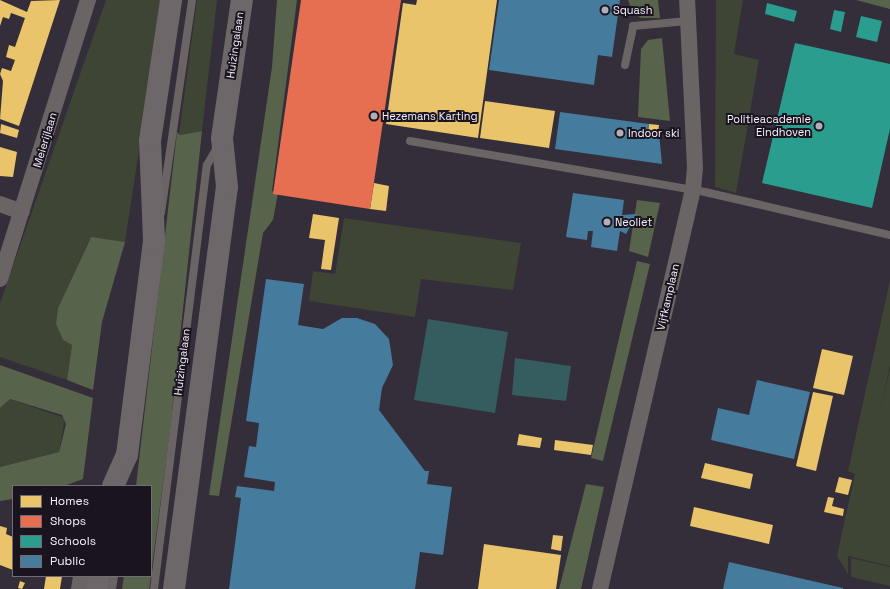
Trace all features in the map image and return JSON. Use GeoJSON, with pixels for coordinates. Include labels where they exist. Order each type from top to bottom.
{"type":"FeatureCollection","features":[{"type":"Feature","properties":{"kind":"main road"},"geometry":{"type":"LineString","coordinates":[[115,482],[127,455],[154,240],[150,141],[171,0]]}},
{"type":"Feature","properties":{"kind":"main road","name":"Huizingalaan"},"geometry":{"type":"LineString","coordinates":[[174,589],[227,187],[222,138],[242,0]]}},
{"type":"Feature","properties":{"kind":"main road"},"geometry":{"type":"LineString","coordinates":[[98,589],[99,577]]}},
{"type":"Feature","properties":{"kind":"street","name":"Meierijlaan"},"geometry":{"type":"LineString","coordinates":[[0,279],[88,0]]}},
{"type":"Feature","properties":{"kind":"street","name":"Vijfkamplaan"},"geometry":{"type":"LineString","coordinates":[[600,589],[693,190],[695,167],[687,0]]}},
{"type":"Feature","properties":{"kind":"street"},"geometry":{"type":"LineString","coordinates":[[0,204],[22,212]]}},
{"type":"Feature","properties":{"kind":"street"},"geometry":{"type":"LineString","coordinates":[[79,589],[81,577]]}},
{"type":"Feature","properties":{"kind":"lane"},"geometry":{"type":"LineString","coordinates":[[154,240],[163,204],[192,0]]}},
{"type":"Feature","properties":{"kind":"lane"},"geometry":{"type":"LineString","coordinates":[[625,65],[634,26],[688,21]]}},
{"type":"Feature","properties":{"kind":"lane","name":"Huizingalaan"},"geometry":{"type":"LineString","coordinates":[[154,589],[207,165],[222,138]]}},
{"type":"Feature","properties":{"kind":"lane"},"geometry":{"type":"LineString","coordinates":[[410,141],[693,190],[890,235]]}},
{"type":"Feature","properties":{"kind":"lane"},"geometry":{"type":"LineString","coordinates":[[112,589],[114,577]]}},
{"type":"Feature","properties":{"kind":"shaded area"},"geometry":{"type":"Polygon","coordinates":[[[106,0],[162,0],[125,242],[90,238],[58,308],[56,324],[63,340],[72,345],[67,380],[0,357],[0,303],[106,0]]]}},
{"type":"Feature","properties":{"kind":"shaded area"},"geometry":{"type":"Polygon","coordinates":[[[197,0],[217,0],[202,131],[179,135],[197,0]]]}},
{"type":"Feature","properties":{"kind":"shaded area"},"geometry":{"type":"Polygon","coordinates":[[[277,0],[297,0],[272,191],[278,193],[273,220],[263,233],[219,496],[209,495],[272,67],[277,0]]]}},
{"type":"Feature","properties":{"kind":"shaded area"},"geometry":{"type":"Polygon","coordinates":[[[628,0],[658,0],[660,18],[641,18],[633,13],[628,0]]]}},
{"type":"Feature","properties":{"kind":"shaded area"},"geometry":{"type":"Polygon","coordinates":[[[716,0],[743,0],[734,54],[759,60],[736,193],[715,187],[716,0]]]}},
{"type":"Feature","properties":{"kind":"shaded area"},"geometry":{"type":"Polygon","coordinates":[[[856,0],[890,0],[890,9],[856,0]]]}},
{"type":"Feature","properties":{"kind":"shaded area"},"geometry":{"type":"Polygon","coordinates":[[[662,38],[670,121],[638,117],[641,49],[648,40],[662,38]]]}},
{"type":"Feature","properties":{"kind":"shaded area"},"geometry":{"type":"Polygon","coordinates":[[[202,131],[170,431],[152,566],[152,485],[136,485],[177,132],[180,135],[202,131]]]}},
{"type":"Feature","properties":{"kind":"shaded area"},"geometry":{"type":"Polygon","coordinates":[[[637,200],[660,203],[648,257],[629,251],[637,200]]]}},
{"type":"Feature","properties":{"kind":"shaded area"},"geometry":{"type":"Polygon","coordinates":[[[344,218],[521,243],[513,290],[421,279],[415,317],[309,301],[313,271],[335,274],[344,218]]]}},
{"type":"Feature","properties":{"kind":"shaded area"},"geometry":{"type":"Polygon","coordinates":[[[91,237],[125,242],[102,322],[93,390],[67,380],[72,345],[63,340],[56,324],[58,308],[91,237]]]}},
{"type":"Feature","properties":{"kind":"shaded area"},"geometry":{"type":"Polygon","coordinates":[[[637,261],[650,264],[603,461],[591,458],[637,261]]]}},
{"type":"Feature","properties":{"kind":"shaded area"},"geometry":{"type":"Polygon","coordinates":[[[890,280],[890,366],[878,419],[890,369],[890,566],[848,556],[848,574],[837,556],[855,474],[848,471],[890,280]]]}},
{"type":"Feature","properties":{"kind":"shaded area"},"geometry":{"type":"Polygon","coordinates":[[[428,319],[508,332],[495,413],[414,400],[428,319]]]}},
{"type":"Feature","properties":{"kind":"shaded area"},"geometry":{"type":"Polygon","coordinates":[[[515,358],[571,366],[566,401],[512,395],[515,358]]]}},
{"type":"Feature","properties":{"kind":"shaded area"},"geometry":{"type":"Polygon","coordinates":[[[0,365],[93,398],[83,479],[67,485],[12,485],[12,499],[0,501],[0,467],[59,452],[66,424],[62,415],[10,399],[0,408],[0,365]]]}},
{"type":"Feature","properties":{"kind":"shaded area"},"geometry":{"type":"Polygon","coordinates":[[[10,399],[65,418],[59,452],[0,467],[0,408],[10,399]]]}},
{"type":"Feature","properties":{"kind":"shaded area"},"geometry":{"type":"Polygon","coordinates":[[[586,484],[604,487],[581,589],[559,589],[586,484]]]}},
{"type":"Feature","properties":{"kind":"shaded area"},"geometry":{"type":"Polygon","coordinates":[[[851,558],[890,567],[890,586],[851,577],[851,558]]]}},
{"type":"Feature","properties":{"kind":"shaded area"},"geometry":{"type":"Polygon","coordinates":[[[124,577],[151,577],[149,589],[122,589],[124,577]]]}},
{"type":"Feature","properties":{"kind":"building: Homes"},"geometry":{"type":"Polygon","coordinates":[[[0,0],[27,12],[31,1],[60,0],[19,126],[0,119],[3,81],[0,74],[2,68],[11,71],[15,60],[6,57],[9,45],[15,47],[25,18],[11,13],[9,19],[3,17],[0,26],[0,0]]]}},
{"type":"Feature","properties":{"kind":"building: Homes"},"geometry":{"type":"Polygon","coordinates":[[[417,0],[497,0],[478,138],[386,124],[403,3],[416,5],[417,0]]]}},
{"type":"Feature","properties":{"kind":"building: Homes"},"geometry":{"type":"Polygon","coordinates":[[[485,101],[555,111],[549,148],[480,138],[485,101]]]}},
{"type":"Feature","properties":{"kind":"building: Homes"},"geometry":{"type":"Polygon","coordinates":[[[1,124],[19,130],[17,138],[0,133],[1,124]]]}},
{"type":"Feature","properties":{"kind":"building: Homes"},"geometry":{"type":"Polygon","coordinates":[[[649,124],[659,125],[658,133],[648,131],[649,124]]]}},
{"type":"Feature","properties":{"kind":"building: Homes"},"geometry":{"type":"Polygon","coordinates":[[[0,147],[17,152],[13,177],[0,176],[0,147]]]}},
{"type":"Feature","properties":{"kind":"building: Homes"},"geometry":{"type":"Polygon","coordinates":[[[374,183],[389,186],[386,211],[370,209],[374,183]]]}},
{"type":"Feature","properties":{"kind":"building: Homes"},"geometry":{"type":"Polygon","coordinates":[[[313,214],[339,218],[331,270],[321,269],[325,240],[309,238],[313,214]]]}},
{"type":"Feature","properties":{"kind":"building: Homes"},"geometry":{"type":"Polygon","coordinates":[[[822,349],[853,356],[844,395],[813,388],[822,349]]]}},
{"type":"Feature","properties":{"kind":"building: Homes"},"geometry":{"type":"Polygon","coordinates":[[[813,392],[833,396],[816,471],[796,466],[813,392]]]}},
{"type":"Feature","properties":{"kind":"building: Homes"},"geometry":{"type":"Polygon","coordinates":[[[519,434],[542,438],[540,448],[517,445],[519,434]]]}},
{"type":"Feature","properties":{"kind":"building: Homes"},"geometry":{"type":"Polygon","coordinates":[[[555,440],[593,445],[591,455],[554,450],[555,440]]]}},
{"type":"Feature","properties":{"kind":"building: Homes"},"geometry":{"type":"Polygon","coordinates":[[[705,463],[753,474],[750,489],[701,478],[705,463]]]}},
{"type":"Feature","properties":{"kind":"building: Homes"},"geometry":{"type":"Polygon","coordinates":[[[839,477],[852,480],[848,495],[835,492],[839,477]]]}},
{"type":"Feature","properties":{"kind":"building: Homes"},"geometry":{"type":"Polygon","coordinates":[[[828,497],[834,498],[832,506],[844,509],[843,516],[824,512],[828,497]]]}},
{"type":"Feature","properties":{"kind":"building: Homes"},"geometry":{"type":"Polygon","coordinates":[[[694,507],[773,525],[769,544],[690,526],[694,507]]]}},
{"type":"Feature","properties":{"kind":"building: Homes"},"geometry":{"type":"Polygon","coordinates":[[[0,526],[7,528],[6,534],[12,537],[12,570],[0,565],[0,526]]]}},
{"type":"Feature","properties":{"kind":"building: Homes"},"geometry":{"type":"Polygon","coordinates":[[[553,535],[563,536],[561,551],[551,549],[553,535]]]}},
{"type":"Feature","properties":{"kind":"building: Homes"},"geometry":{"type":"Polygon","coordinates":[[[484,544],[561,555],[556,589],[478,589],[484,544]]]}},
{"type":"Feature","properties":{"kind":"building: Homes"},"geometry":{"type":"Polygon","coordinates":[[[46,577],[62,577],[60,589],[44,589],[46,577]]]}},
{"type":"Feature","properties":{"kind":"building: Homes"},"geometry":{"type":"Polygon","coordinates":[[[20,581],[25,583],[22,589],[18,588],[20,581]]]}},
{"type":"Feature","properties":{"kind":"building: Shops"},"geometry":{"type":"Polygon","coordinates":[[[301,0],[401,0],[370,209],[273,194],[301,0]]]}},
{"type":"Feature","properties":{"kind":"building: Schools"},"geometry":{"type":"Polygon","coordinates":[[[767,3],[797,11],[794,22],[765,14],[767,3]]]}},
{"type":"Feature","properties":{"kind":"building: Schools"},"geometry":{"type":"Polygon","coordinates":[[[834,10],[845,12],[841,32],[830,29],[834,10]]]}},
{"type":"Feature","properties":{"kind":"building: Schools"},"geometry":{"type":"Polygon","coordinates":[[[861,16],[882,21],[877,42],[856,37],[861,16]]]}},
{"type":"Feature","properties":{"kind":"building: Schools"},"geometry":{"type":"Polygon","coordinates":[[[795,43],[890,64],[890,129],[872,208],[762,183],[795,43]]]}},
{"type":"Feature","properties":{"kind":"building: Public"},"geometry":{"type":"Polygon","coordinates":[[[499,0],[620,0],[612,57],[598,55],[594,85],[489,70],[499,0]]]}},
{"type":"Feature","properties":{"kind":"building: Public"},"geometry":{"type":"Polygon","coordinates":[[[560,112],[649,124],[648,131],[659,133],[662,164],[555,149],[560,112]]]}},
{"type":"Feature","properties":{"kind":"building: Public"},"geometry":{"type":"Polygon","coordinates":[[[573,193],[624,200],[622,215],[637,214],[626,234],[620,231],[617,251],[591,247],[593,231],[588,231],[587,240],[566,237],[573,193]]]}},
{"type":"Feature","properties":{"kind":"building: Public"},"geometry":{"type":"Polygon","coordinates":[[[266,279],[304,284],[298,325],[323,329],[342,318],[357,318],[375,324],[389,339],[393,365],[382,388],[379,410],[425,471],[429,471],[427,484],[452,487],[443,555],[420,552],[415,589],[229,589],[241,498],[235,497],[237,486],[274,491],[275,482],[244,477],[249,446],[256,447],[259,423],[246,421],[266,279]]]}},
{"type":"Feature","properties":{"kind":"building: Public"},"geometry":{"type":"Polygon","coordinates":[[[757,380],[810,392],[794,459],[711,440],[718,408],[749,415],[757,380]]]}},
{"type":"Feature","properties":{"kind":"building: Public"},"geometry":{"type":"Polygon","coordinates":[[[729,562],[843,588],[843,589],[723,589],[729,562]]]}},
{"type":"Feature","properties":{"kind":"place","name":"Squash"},"geometry":{"type":"Point","coordinates":[605,10]}},
{"type":"Feature","properties":{"kind":"place","name":"Hezemans Karting"},"geometry":{"type":"Point","coordinates":[374,116]}},
{"type":"Feature","properties":{"kind":"place","name":"Politieacademie Eindhoven"},"geometry":{"type":"Point","coordinates":[819,126]}},
{"type":"Feature","properties":{"kind":"place","name":"Indoor ski"},"geometry":{"type":"Point","coordinates":[620,133]}},
{"type":"Feature","properties":{"kind":"place","name":"Neoliet"},"geometry":{"type":"Point","coordinates":[607,222]}}]}
